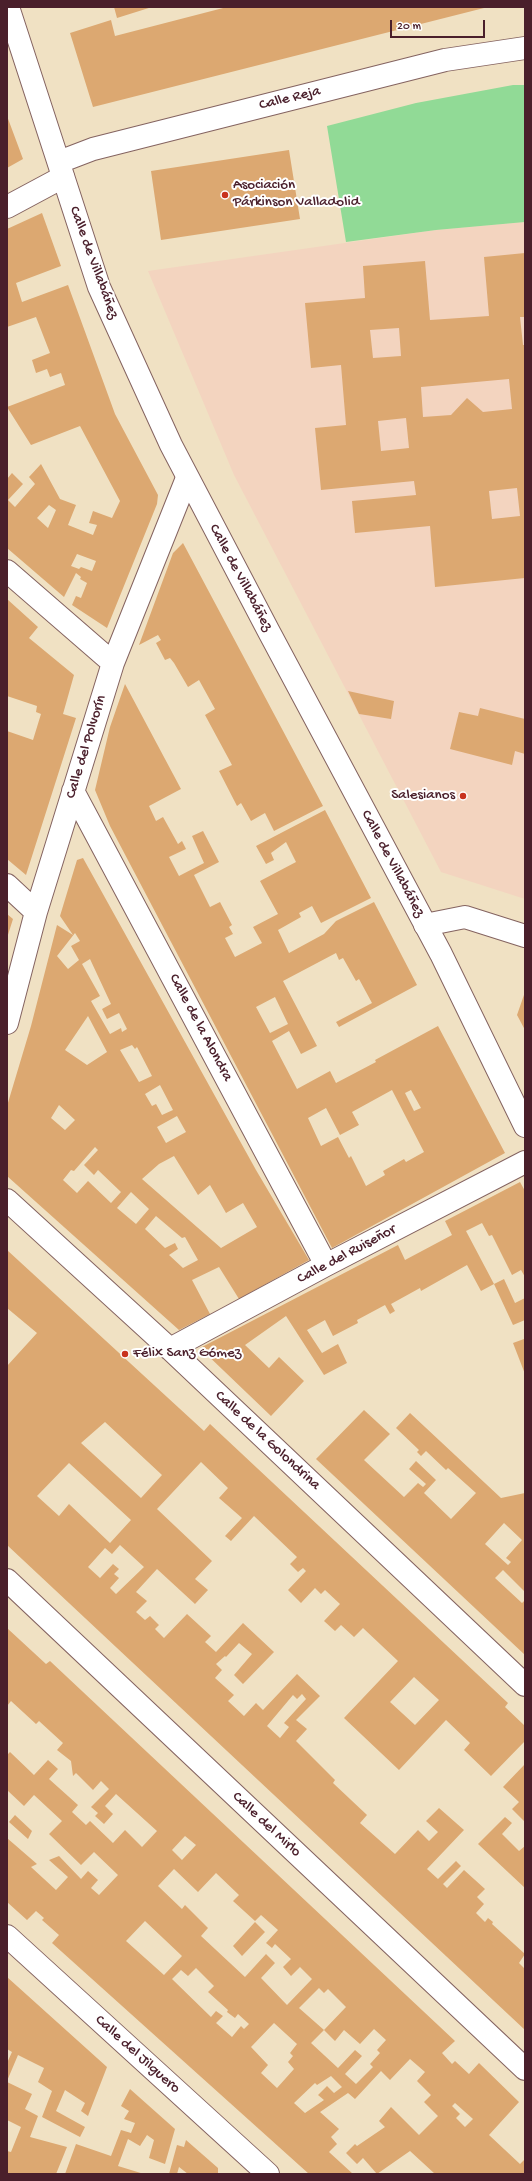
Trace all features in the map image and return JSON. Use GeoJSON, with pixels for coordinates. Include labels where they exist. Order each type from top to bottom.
{"type":"FeatureCollection","features":[{"type":"Feature","properties":{"kind":"street","name":"Calle de Villabáñez"},"geometry":{"type":"LineString","coordinates":[[8,7],[99,287],[187,478],[425,924],[525,1126]]}},
{"type":"Feature","properties":{"kind":"street","name":"Calle Reja"},"geometry":{"type":"LineString","coordinates":[[7,207],[93,149],[445,60],[525,48]]}},
{"type":"Feature","properties":{"kind":"street","name":"Calle del Polvorín"},"geometry":{"type":"LineString","coordinates":[[7,1023],[36,912],[113,663],[187,478]]}},
{"type":"Feature","properties":{"kind":"street"},"geometry":{"type":"LineString","coordinates":[[7,571],[113,663]]}},
{"type":"Feature","properties":{"kind":"street","name":"Calle de la Alondra"},"geometry":{"type":"LineString","coordinates":[[74,791],[326,1265]]}},
{"type":"Feature","properties":{"kind":"street"},"geometry":{"type":"LineString","coordinates":[[7,885],[36,912]]}},
{"type":"Feature","properties":{"kind":"street"},"geometry":{"type":"LineString","coordinates":[[425,924],[465,917],[525,936]]}},
{"type":"Feature","properties":{"kind":"street","name":"Calle del Ruiseñor"},"geometry":{"type":"LineString","coordinates":[[170,1349],[326,1265],[525,1162]]}},
{"type":"Feature","properties":{"kind":"street","name":"Calle de la Golondrina"},"geometry":{"type":"LineString","coordinates":[[7,1200],[170,1349],[525,1685]]}},
{"type":"Feature","properties":{"kind":"street","name":"Calle del Mirlo"},"geometry":{"type":"LineString","coordinates":[[7,1580],[525,2069]]}},
{"type":"Feature","properties":{"kind":"street","name":"Calle del Jilguero"},"geometry":{"type":"LineString","coordinates":[[7,1936],[268,2174]]}},
{"type":"Feature","properties":{"kind":"shaded area"},"geometry":{"type":"Polygon","coordinates":[[[525,222],[525,899],[441,872],[234,475],[148,271],[436,230],[525,222]]]}},
{"type":"Feature","properties":{"kind":"green space"},"geometry":{"type":"Polygon","coordinates":[[[513,85],[525,85],[525,222],[436,230],[346,242],[327,126],[416,103],[513,85]]]}},
{"type":"Feature","properties":{"kind":"building"},"geometry":{"type":"Polygon","coordinates":[[[114,7],[152,7],[117,18],[114,7]]]}},
{"type":"Feature","properties":{"kind":"building"},"geometry":{"type":"Polygon","coordinates":[[[227,7],[484,8],[93,107],[70,33],[111,20],[115,36],[227,7]]]}},
{"type":"Feature","properties":{"kind":"building"},"geometry":{"type":"Polygon","coordinates":[[[7,116],[23,159],[7,168],[7,116]]]}},
{"type":"Feature","properties":{"kind":"building","name":"Asociación Párkinson Valladolid"},"geometry":{"type":"Polygon","coordinates":[[[289,150],[300,219],[161,240],[151,171],[289,150]]]}},
{"type":"Feature","properties":{"kind":"building"},"geometry":{"type":"Polygon","coordinates":[[[42,213],[61,266],[16,283],[22,302],[68,285],[115,414],[158,495],[157,504],[107,628],[72,605],[76,596],[81,598],[87,583],[80,579],[81,577],[76,573],[64,597],[7,548],[7,479],[12,473],[23,484],[8,500],[15,507],[35,484],[29,477],[41,464],[60,499],[76,505],[68,525],[93,535],[97,525],[89,523],[93,511],[112,518],[120,501],[80,426],[31,445],[7,407],[65,385],[61,373],[50,377],[47,369],[36,373],[32,360],[50,353],[36,317],[7,327],[7,229],[42,213]],[[49,505],[37,518],[48,528],[56,510],[49,505]],[[77,554],[71,566],[79,569],[81,567],[92,571],[96,561],[77,554]]]}},
{"type":"Feature","properties":{"kind":"building"},"geometry":{"type":"Polygon","coordinates":[[[525,253],[525,317],[520,317],[523,345],[525,345],[525,578],[435,587],[430,526],[355,533],[352,501],[416,495],[414,481],[321,490],[315,428],[346,425],[341,365],[311,368],[305,303],[365,298],[363,266],[425,261],[430,320],[489,316],[484,257],[525,253]],[[399,328],[370,330],[373,358],[401,356],[399,328]],[[509,379],[421,387],[423,417],[451,415],[467,398],[483,412],[512,409],[509,379]],[[406,418],[378,421],[381,451],[409,448],[406,418]],[[517,488],[489,491],[492,519],[520,516],[517,488]]]}},
{"type":"Feature","properties":{"kind":"building"},"geometry":{"type":"Polygon","coordinates":[[[183,543],[323,806],[274,831],[265,813],[251,821],[241,803],[237,806],[219,771],[232,765],[205,715],[215,709],[199,680],[188,687],[170,658],[165,660],[156,643],[161,640],[158,635],[139,645],[173,553],[183,543]]]}},
{"type":"Feature","properties":{"kind":"building"},"geometry":{"type":"Polygon","coordinates":[[[7,599],[38,627],[29,638],[74,675],[63,714],[76,718],[26,875],[7,859],[7,731],[33,740],[41,714],[36,712],[37,706],[7,696],[7,599]]]}},
{"type":"Feature","properties":{"kind":"building"},"geometry":{"type":"Polygon","coordinates":[[[125,684],[181,789],[149,806],[156,821],[163,817],[178,844],[182,841],[186,849],[169,857],[179,876],[204,863],[192,836],[203,831],[219,862],[194,875],[210,907],[220,902],[232,925],[229,927],[233,934],[225,938],[235,957],[262,943],[253,927],[278,914],[260,881],[296,862],[286,842],[271,853],[274,860],[266,864],[256,846],[325,810],[371,898],[321,923],[312,906],[299,913],[301,917],[278,930],[289,953],[324,934],[336,921],[374,902],[417,985],[339,1027],[336,1022],[372,1003],[359,979],[356,981],[343,958],[339,960],[336,953],[283,981],[317,1046],[301,1054],[289,1031],[272,1041],[297,1089],[330,1071],[336,1083],[438,1026],[505,1153],[332,1248],[110,826],[95,790],[110,727],[125,684]],[[275,997],[256,1007],[270,1033],[288,1024],[275,997]],[[392,1090],[352,1112],[359,1125],[340,1135],[326,1108],[308,1118],[321,1146],[338,1137],[349,1158],[351,1156],[366,1186],[385,1175],[383,1171],[404,1159],[406,1162],[424,1152],[392,1090]],[[411,1090],[405,1093],[414,1111],[421,1108],[411,1090]]]}},
{"type":"Feature","properties":{"kind":"building"},"geometry":{"type":"Polygon","coordinates":[[[348,691],[394,701],[391,719],[359,714],[348,691]]]}},
{"type":"Feature","properties":{"kind":"building"},"geometry":{"type":"Polygon","coordinates":[[[480,708],[525,719],[525,754],[515,751],[512,765],[450,749],[459,712],[478,716],[480,708]]]}},
{"type":"Feature","properties":{"kind":"building"},"geometry":{"type":"Polygon","coordinates":[[[83,858],[256,1170],[309,1260],[239,1299],[219,1267],[192,1280],[210,1314],[179,1330],[7,1176],[7,1106],[31,1026],[57,925],[73,935],[60,916],[77,860],[83,858]],[[75,933],[57,956],[68,969],[79,960],[71,946],[80,941],[75,933]],[[90,959],[82,964],[100,996],[91,1001],[110,1034],[121,1028],[122,1032],[127,1029],[119,1013],[107,1019],[102,1009],[111,1004],[90,959]],[[88,1016],[65,1050],[87,1065],[107,1052],[88,1016]],[[132,1045],[120,1050],[139,1082],[152,1076],[137,1047],[135,1049],[132,1045]],[[160,1085],[145,1094],[152,1106],[156,1104],[162,1115],[173,1110],[160,1085]],[[59,1105],[51,1118],[65,1130],[75,1120],[59,1105]],[[177,1116],[157,1127],[166,1143],[186,1132],[177,1116]],[[95,1147],[74,1171],[71,1170],[63,1180],[77,1193],[88,1181],[111,1203],[121,1192],[98,1170],[94,1175],[84,1165],[98,1150],[95,1147]],[[174,1156],[159,1164],[142,1179],[221,1248],[257,1227],[243,1203],[226,1213],[210,1185],[198,1195],[174,1156]],[[131,1192],[117,1208],[136,1224],[149,1209],[131,1192]],[[156,1216],[145,1229],[165,1248],[175,1243],[178,1249],[169,1255],[183,1268],[198,1260],[185,1237],[182,1238],[156,1216]]]}},
{"type":"Feature","properties":{"kind":"building"},"geometry":{"type":"Polygon","coordinates":[[[7,914],[13,919],[7,938],[7,914]]]}},
{"type":"Feature","properties":{"kind":"building"},"geometry":{"type":"Polygon","coordinates":[[[525,992],[525,1030],[517,1015],[525,992]]]}},
{"type":"Feature","properties":{"kind":"building"},"geometry":{"type":"Polygon","coordinates":[[[520,1182],[525,1191],[525,1277],[521,1270],[512,1275],[492,1235],[489,1236],[482,1223],[466,1231],[494,1284],[481,1291],[467,1265],[421,1291],[420,1288],[391,1304],[395,1311],[390,1314],[385,1305],[357,1320],[358,1323],[333,1336],[325,1320],[307,1330],[322,1353],[338,1344],[347,1363],[324,1375],[286,1316],[245,1345],[269,1368],[279,1357],[304,1381],[271,1416],[200,1348],[398,1245],[405,1260],[452,1235],[445,1221],[520,1182]]]}},
{"type":"Feature","properties":{"kind":"building"},"geometry":{"type":"Polygon","coordinates":[[[7,1250],[204,1431],[210,1424],[508,1703],[505,1707],[525,1726],[525,1741],[491,1776],[464,1750],[470,1743],[446,1720],[399,1770],[344,1718],[398,1661],[363,1628],[354,1637],[341,1625],[335,1631],[324,1621],[340,1604],[325,1590],[321,1594],[315,1588],[301,1603],[288,1590],[306,1571],[303,1568],[298,1572],[290,1564],[297,1557],[254,1516],[231,1541],[225,1536],[242,1518],[219,1498],[228,1488],[201,1462],[157,1509],[212,1561],[195,1579],[208,1590],[195,1604],[157,1569],[136,1592],[147,1601],[136,1612],[145,1620],[150,1616],[159,1625],[155,1629],[164,1638],[187,1614],[211,1636],[205,1642],[216,1652],[243,1623],[274,1652],[243,1684],[234,1675],[252,1654],[239,1643],[226,1657],[225,1656],[216,1664],[222,1670],[215,1678],[234,1695],[228,1701],[244,1716],[256,1703],[263,1710],[297,1674],[320,1696],[296,1720],[307,1729],[296,1741],[335,1780],[333,1783],[367,1815],[360,1823],[395,1854],[418,1830],[429,1841],[438,1832],[426,1821],[439,1808],[464,1830],[427,1869],[438,1879],[456,1861],[461,1866],[443,1884],[447,1888],[464,1870],[485,1889],[477,1897],[484,1904],[476,1913],[485,1922],[488,1918],[493,1922],[492,1924],[525,1954],[519,1963],[525,1969],[525,2030],[7,1545],[7,1366],[37,1333],[7,1308],[7,1250]],[[105,1422],[81,1443],[141,1498],[162,1475],[105,1422]],[[69,1463],[37,1496],[59,1516],[69,1504],[110,1543],[131,1520],[69,1463]],[[120,1545],[112,1554],[105,1548],[88,1567],[100,1578],[113,1564],[119,1569],[114,1574],[119,1578],[110,1588],[116,1594],[144,1567],[120,1545]],[[414,1677],[390,1702],[415,1725],[439,1700],[414,1677]],[[302,1694],[297,1699],[293,1695],[267,1726],[280,1738],[289,1727],[284,1723],[306,1699],[302,1694]]]}},
{"type":"Feature","properties":{"kind":"building"},"geometry":{"type":"Polygon","coordinates":[[[504,1279],[515,1303],[525,1298],[525,1320],[513,1325],[494,1284],[504,1279]]]}},
{"type":"Feature","properties":{"kind":"building"},"geometry":{"type":"Polygon","coordinates":[[[524,1339],[525,1341],[525,1374],[513,1343],[524,1339]]]}},
{"type":"Feature","properties":{"kind":"building"},"geometry":{"type":"Polygon","coordinates":[[[364,1410],[390,1434],[364,1460],[404,1497],[418,1483],[423,1487],[426,1484],[409,1469],[416,1461],[436,1480],[424,1493],[451,1519],[476,1493],[448,1468],[446,1470],[426,1451],[421,1456],[417,1452],[419,1450],[396,1428],[410,1413],[501,1498],[525,1493],[525,1592],[503,1570],[495,1578],[522,1603],[525,1600],[525,1655],[316,1459],[364,1410]],[[504,1523],[485,1544],[508,1565],[511,1562],[506,1558],[522,1540],[504,1523]]]}},
{"type":"Feature","properties":{"kind":"building"},"geometry":{"type":"Polygon","coordinates":[[[7,1628],[46,1664],[50,1661],[455,2041],[442,2053],[452,2064],[455,2061],[469,2074],[479,2063],[519,2102],[489,2135],[520,2164],[525,2159],[525,2174],[435,2174],[410,2151],[377,2174],[363,2158],[357,2164],[346,2153],[355,2144],[357,2146],[385,2127],[379,2121],[391,2107],[419,2135],[438,2116],[424,2102],[431,2095],[417,2081],[425,2072],[410,2059],[390,2080],[381,2071],[355,2099],[348,2093],[320,2112],[339,2129],[331,2137],[337,2144],[329,2152],[353,2174],[309,2174],[52,1943],[59,1935],[42,1920],[44,1918],[36,1911],[27,1920],[7,1902],[7,1838],[37,1864],[31,1867],[56,1890],[68,1877],[49,1860],[59,1856],[81,1879],[88,1871],[98,1880],[91,1888],[99,1895],[118,1875],[94,1852],[81,1865],[49,1834],[62,1821],[34,1795],[24,1806],[7,1790],[7,1755],[10,1752],[34,1775],[48,1760],[58,1769],[49,1779],[78,1805],[72,1812],[86,1825],[90,1821],[113,1843],[125,1830],[142,1847],[157,1831],[116,1794],[105,1806],[113,1814],[104,1824],[95,1816],[98,1813],[91,1807],[109,1789],[101,1781],[93,1790],[76,1773],[73,1776],[71,1761],[57,1750],[63,1743],[39,1721],[36,1724],[11,1701],[7,1706],[7,1628]],[[185,1836],[172,1850],[182,1860],[196,1845],[185,1836]],[[174,1869],[158,1886],[182,1909],[185,1905],[208,1928],[201,1936],[245,1977],[266,1954],[275,1963],[261,1978],[287,2005],[312,1979],[300,1967],[291,1976],[283,1967],[291,1959],[275,1944],[272,1948],[266,1943],[278,1930],[261,1915],[255,1921],[233,1901],[239,1895],[216,1873],[198,1892],[174,1869]],[[145,1921],[126,1941],[164,1975],[182,1956],[145,1921]],[[196,1968],[188,1976],[181,1970],[172,1979],[211,2017],[216,2011],[223,2016],[216,2023],[232,2037],[241,2026],[244,2029],[249,2024],[238,2014],[235,2018],[227,2012],[228,2010],[208,1992],[214,1986],[196,1968]],[[319,1988],[299,2008],[324,2030],[346,2007],[328,1989],[324,1993],[319,1988]],[[274,2023],[251,2047],[268,2065],[261,2073],[277,2088],[294,2069],[288,2062],[293,2056],[290,2053],[297,2044],[274,2023]],[[374,2029],[360,2044],[344,2030],[335,2041],[324,2030],[311,2043],[338,2068],[355,2050],[362,2056],[345,2074],[356,2084],[373,2067],[370,2064],[380,2053],[377,2050],[386,2040],[374,2029]],[[331,2076],[317,2085],[315,2083],[294,2103],[305,2113],[324,2100],[318,2095],[327,2086],[334,2093],[342,2087],[331,2076]],[[455,2103],[452,2106],[460,2114],[456,2118],[465,2127],[473,2119],[455,2103]]]}},
{"type":"Feature","properties":{"kind":"building"},"geometry":{"type":"Polygon","coordinates":[[[525,1764],[525,1822],[512,1809],[519,1802],[503,1787],[525,1764]]]}},
{"type":"Feature","properties":{"kind":"building"},"geometry":{"type":"Polygon","coordinates":[[[15,1815],[32,1831],[28,1839],[9,1822],[15,1815]]]}},
{"type":"Feature","properties":{"kind":"building"},"geometry":{"type":"Polygon","coordinates":[[[505,1817],[512,1823],[502,1834],[519,1851],[525,1846],[525,1888],[478,1844],[505,1817]]]}},
{"type":"Feature","properties":{"kind":"building"},"geometry":{"type":"Polygon","coordinates":[[[255,1922],[265,1932],[242,1956],[233,1946],[255,1922]]]}},
{"type":"Feature","properties":{"kind":"building"},"geometry":{"type":"Polygon","coordinates":[[[7,1977],[107,2067],[88,2116],[81,2111],[85,2103],[65,2090],[56,2111],[85,2127],[80,2137],[42,2117],[52,2091],[38,2082],[44,2068],[18,2055],[7,2081],[7,2063],[12,2052],[7,2049],[7,1977]]]}},
{"type":"Feature","properties":{"kind":"building"},"geometry":{"type":"Polygon","coordinates":[[[7,2082],[32,2094],[25,2109],[38,2116],[30,2137],[67,2147],[56,2174],[7,2174],[7,2151],[11,2152],[21,2127],[7,2120],[7,2082]]]}},
{"type":"Feature","properties":{"kind":"building"},"geometry":{"type":"Polygon","coordinates":[[[130,2089],[175,2129],[165,2164],[149,2158],[154,2140],[147,2135],[140,2146],[128,2139],[118,2166],[144,2174],[65,2174],[76,2144],[111,2156],[121,2130],[131,2133],[135,2123],[124,2119],[129,2111],[121,2106],[130,2089]]]}},
{"type":"Feature","properties":{"kind":"building"},"geometry":{"type":"Polygon","coordinates":[[[186,2140],[218,2168],[218,2174],[188,2174],[179,2167],[177,2174],[169,2174],[177,2145],[184,2147],[186,2140]]]}},
{"type":"Feature","properties":{"kind":"place","name":"Asociación Párkinson Valladolid"},"geometry":{"type":"Point","coordinates":[225,195]}},
{"type":"Feature","properties":{"kind":"place","name":"Salesianos"},"geometry":{"type":"Point","coordinates":[463,796]}},
{"type":"Feature","properties":{"kind":"place","name":"Félix Sanz Gómez"},"geometry":{"type":"Point","coordinates":[125,1354]}}]}
